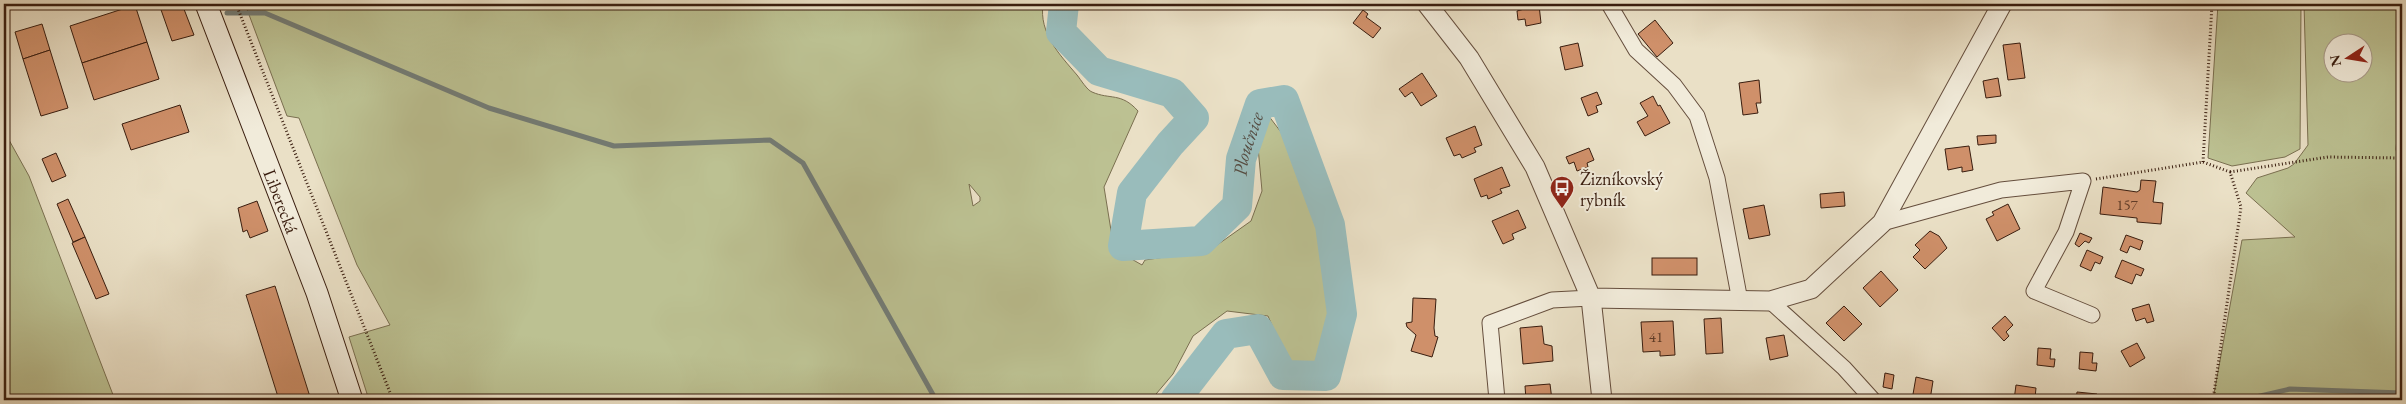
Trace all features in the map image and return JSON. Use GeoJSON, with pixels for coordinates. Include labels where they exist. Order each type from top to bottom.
{"type":"FeatureCollection","features":[{"type":"Feature","properties":{"kind":"main road","name":"Liberecká"},"geometry":{"type":"LineString","coordinates":[[206,4],[317,293],[352,400]]}},
{"type":"Feature","properties":{"kind":"street"},"geometry":{"type":"LineString","coordinates":[[1427,4],[1469,58],[1535,167],[1591,298],[1602,400]]}},
{"type":"Feature","properties":{"kind":"street"},"geometry":{"type":"LineString","coordinates":[[1609,4],[1636,50],[1674,85],[1697,116],[1717,178],[1740,301]]}},
{"type":"Feature","properties":{"kind":"street"},"geometry":{"type":"LineString","coordinates":[[1497,400],[1490,323],[1552,300],[1591,298],[1770,301],[1811,289],[1882,223],[2002,4]]}},
{"type":"Feature","properties":{"kind":"street"},"geometry":{"type":"LineString","coordinates":[[1882,223],[2001,190],[2083,181],[2066,232],[2034,292],[2092,315]]}},
{"type":"Feature","properties":{"kind":"street"},"geometry":{"type":"LineString","coordinates":[[1770,301],[1844,368],[1873,400]]}},
{"type":"Feature","properties":{"kind":"path"},"geometry":{"type":"LineString","coordinates":[[236,4],[393,400]]}},
{"type":"Feature","properties":{"kind":"path"},"geometry":{"type":"LineString","coordinates":[[2203,162],[2212,4]]}},
{"type":"Feature","properties":{"kind":"path"},"geometry":{"type":"LineString","coordinates":[[2083,181],[2203,162],[2230,172],[2328,157],[2402,158]]}},
{"type":"Feature","properties":{"kind":"path"},"geometry":{"type":"LineString","coordinates":[[2213,400],[2241,207],[2230,172]]}},
{"type":"Feature","properties":{"kind":"green space"},"geometry":{"type":"Polygon","coordinates":[[[245,4],[1043,4],[1044,24],[1047,34],[1057,51],[1086,87],[1098,94],[1126,101],[1138,111],[1104,187],[1114,249],[1142,265],[1145,260],[1210,250],[1251,221],[1262,191],[1258,147],[1268,115],[1290,144],[1336,283],[1315,374],[1306,376],[1286,358],[1268,316],[1227,311],[1193,336],[1173,374],[1151,400],[369,400],[349,337],[390,325],[357,265],[299,118],[287,116],[245,4]],[[969,184],[973,206],[980,201],[980,197],[969,184]]]}},
{"type":"Feature","properties":{"kind":"green space"},"geometry":{"type":"Polygon","coordinates":[[[2218,4],[2301,4],[2300,149],[2285,157],[2232,166],[2208,158],[2218,4]]]}},
{"type":"Feature","properties":{"kind":"green space"},"geometry":{"type":"Polygon","coordinates":[[[2304,4],[2402,4],[2402,83],[2396,149],[2402,180],[2402,400],[2213,399],[2242,240],[2295,237],[2246,193],[2257,178],[2288,168],[2294,164],[2308,145],[2304,4]]]}},
{"type":"Feature","properties":{"kind":"green space"},"geometry":{"type":"Polygon","coordinates":[[[4,131],[29,176],[115,400],[4,400],[4,131]]]}},
{"type":"Feature","properties":{"kind":"green space"},"geometry":{"type":"Polygon","coordinates":[[[1605,395],[1653,395],[1653,400],[1606,400],[1605,395]]]}},
{"type":"Feature","properties":{"kind":"building"},"geometry":{"type":"Polygon","coordinates":[[[159,4],[182,4],[194,35],[172,41],[159,4]]]}},
{"type":"Feature","properties":{"kind":"building"},"geometry":{"type":"Polygon","coordinates":[[[135,5],[147,42],[82,63],[70,26],[135,5]]]}},
{"type":"Feature","properties":{"kind":"building"},"geometry":{"type":"Polygon","coordinates":[[[1539,5],[1541,23],[1526,26],[1525,19],[1518,20],[1517,11],[1539,5]]]}},
{"type":"Feature","properties":{"kind":"building"},"geometry":{"type":"Polygon","coordinates":[[[1363,10],[1368,14],[1366,17],[1381,28],[1373,38],[1353,23],[1363,10]]]}},
{"type":"Feature","properties":{"kind":"building"},"geometry":{"type":"Polygon","coordinates":[[[1655,20],[1673,43],[1657,57],[1638,34],[1655,20]]]}},
{"type":"Feature","properties":{"kind":"building"},"geometry":{"type":"Polygon","coordinates":[[[42,24],[50,50],[23,59],[15,32],[42,24]]]}},
{"type":"Feature","properties":{"kind":"building"},"geometry":{"type":"Polygon","coordinates":[[[147,42],[159,79],[94,100],[82,63],[147,42]]]}},
{"type":"Feature","properties":{"kind":"building"},"geometry":{"type":"Polygon","coordinates":[[[1578,43],[1583,66],[1565,70],[1560,47],[1578,43]]]}},
{"type":"Feature","properties":{"kind":"building"},"geometry":{"type":"Polygon","coordinates":[[[2020,43],[2025,78],[2008,80],[2003,45],[2020,43]]]}},
{"type":"Feature","properties":{"kind":"building"},"geometry":{"type":"Polygon","coordinates":[[[50,50],[68,108],[41,116],[23,59],[50,50]]]}},
{"type":"Feature","properties":{"kind":"building"},"geometry":{"type":"Polygon","coordinates":[[[1422,73],[1437,96],[1421,106],[1412,92],[1405,97],[1399,89],[1422,73]]]}},
{"type":"Feature","properties":{"kind":"building"},"geometry":{"type":"Polygon","coordinates":[[[1998,78],[2001,96],[1986,98],[1983,81],[1998,78]]]}},
{"type":"Feature","properties":{"kind":"building"},"geometry":{"type":"Polygon","coordinates":[[[1759,80],[1761,103],[1756,103],[1758,113],[1743,115],[1739,83],[1759,80]]]}},
{"type":"Feature","properties":{"kind":"building"},"geometry":{"type":"Polygon","coordinates":[[[1597,92],[1602,104],[1596,106],[1598,112],[1588,116],[1581,98],[1597,92]]]}},
{"type":"Feature","properties":{"kind":"building"},"geometry":{"type":"Polygon","coordinates":[[[1653,96],[1670,123],[1645,136],[1637,122],[1648,116],[1640,103],[1653,96]]]}},
{"type":"Feature","properties":{"kind":"building"},"geometry":{"type":"Polygon","coordinates":[[[180,105],[189,132],[131,150],[122,124],[180,105]]]}},
{"type":"Feature","properties":{"kind":"building"},"geometry":{"type":"Polygon","coordinates":[[[1475,126],[1482,145],[1474,148],[1476,152],[1462,158],[1460,154],[1454,156],[1446,138],[1475,126]]]}},
{"type":"Feature","properties":{"kind":"building"},"geometry":{"type":"Polygon","coordinates":[[[1996,135],[1996,143],[1978,145],[1977,136],[1996,135]]]}},
{"type":"Feature","properties":{"kind":"building"},"geometry":{"type":"Polygon","coordinates":[[[1969,146],[1973,170],[1962,172],[1962,167],[1948,170],[1945,149],[1969,146]]]}},
{"type":"Feature","properties":{"kind":"building"},"geometry":{"type":"Polygon","coordinates":[[[1589,148],[1594,160],[1587,163],[1588,167],[1577,171],[1574,162],[1569,164],[1566,157],[1589,148]]]}},
{"type":"Feature","properties":{"kind":"building"},"geometry":{"type":"Polygon","coordinates":[[[56,153],[66,176],[52,182],[42,159],[56,153]]]}},
{"type":"Feature","properties":{"kind":"building"},"geometry":{"type":"Polygon","coordinates":[[[1502,167],[1510,186],[1500,189],[1502,193],[1488,199],[1487,195],[1481,197],[1474,179],[1502,167]]]}},
{"type":"Feature","properties":{"kind":"building"},"geometry":{"type":"Polygon","coordinates":[[[2141,180],[2156,181],[2153,202],[2163,203],[2161,224],[2137,222],[2137,218],[2100,214],[2103,187],[2137,192],[2140,190],[2141,180]]]}},
{"type":"Feature","properties":{"kind":"building"},"geometry":{"type":"Polygon","coordinates":[[[1844,192],[1845,206],[1821,208],[1820,194],[1844,192]]]}},
{"type":"Feature","properties":{"kind":"building"},"geometry":{"type":"Polygon","coordinates":[[[68,199],[85,237],[73,242],[57,204],[68,199]]]}},
{"type":"Feature","properties":{"kind":"building"},"geometry":{"type":"Polygon","coordinates":[[[257,201],[268,231],[250,238],[247,230],[243,232],[238,208],[257,201]]]}},
{"type":"Feature","properties":{"kind":"building"},"geometry":{"type":"Polygon","coordinates":[[[2008,204],[2020,229],[1997,241],[1986,219],[1994,215],[1992,212],[2008,204]]]}},
{"type":"Feature","properties":{"kind":"building"},"geometry":{"type":"Polygon","coordinates":[[[1764,205],[1770,235],[1749,239],[1743,209],[1764,205]]]}},
{"type":"Feature","properties":{"kind":"building"},"geometry":{"type":"Polygon","coordinates":[[[1518,210],[1526,228],[1512,234],[1514,239],[1503,244],[1492,221],[1518,210]]]}},
{"type":"Feature","properties":{"kind":"building"},"geometry":{"type":"Polygon","coordinates":[[[1930,231],[1939,236],[1947,248],[1925,269],[1913,257],[1920,250],[1915,245],[1930,231]]]}},
{"type":"Feature","properties":{"kind":"building"},"geometry":{"type":"Polygon","coordinates":[[[2080,233],[2092,238],[2089,243],[2085,241],[2079,247],[2075,244],[2080,233]]]}},
{"type":"Feature","properties":{"kind":"building"},"geometry":{"type":"Polygon","coordinates":[[[2126,235],[2143,241],[2140,250],[2130,246],[2127,253],[2120,250],[2126,235]]]}},
{"type":"Feature","properties":{"kind":"building"},"geometry":{"type":"Polygon","coordinates":[[[85,237],[109,294],[96,299],[72,243],[85,237]]]}},
{"type":"Feature","properties":{"kind":"building"},"geometry":{"type":"Polygon","coordinates":[[[2087,250],[2103,257],[2100,264],[2095,262],[2091,271],[2080,266],[2087,250]]]}},
{"type":"Feature","properties":{"kind":"building"},"geometry":{"type":"Polygon","coordinates":[[[1652,258],[1697,258],[1697,275],[1652,275],[1652,258]]]}},
{"type":"Feature","properties":{"kind":"building"},"geometry":{"type":"Polygon","coordinates":[[[2122,260],[2144,269],[2141,276],[2136,274],[2132,284],[2115,277],[2122,260]]]}},
{"type":"Feature","properties":{"kind":"building"},"geometry":{"type":"Polygon","coordinates":[[[1881,271],[1898,290],[1880,307],[1863,288],[1881,271]]]}},
{"type":"Feature","properties":{"kind":"building"},"geometry":{"type":"Polygon","coordinates":[[[275,286],[311,400],[279,400],[246,295],[275,286]]]}},
{"type":"Feature","properties":{"kind":"building"},"geometry":{"type":"Polygon","coordinates":[[[1413,298],[1436,299],[1434,328],[1435,336],[1438,337],[1432,357],[1411,351],[1416,335],[1407,327],[1406,323],[1412,322],[1413,298]]]}},
{"type":"Feature","properties":{"kind":"building"},"geometry":{"type":"Polygon","coordinates":[[[2149,304],[2154,321],[2147,323],[2145,318],[2136,321],[2132,309],[2149,304]]]}},
{"type":"Feature","properties":{"kind":"building"},"geometry":{"type":"Polygon","coordinates":[[[1844,306],[1862,324],[1844,341],[1826,323],[1844,306]]]}},
{"type":"Feature","properties":{"kind":"building"},"geometry":{"type":"Polygon","coordinates":[[[2005,316],[2013,325],[2006,332],[2009,336],[2004,341],[1992,328],[2005,316]]]}},
{"type":"Feature","properties":{"kind":"building"},"geometry":{"type":"Polygon","coordinates":[[[1721,318],[1723,353],[1706,354],[1704,319],[1721,318]]]}},
{"type":"Feature","properties":{"kind":"building"},"geometry":{"type":"Polygon","coordinates":[[[1673,321],[1675,355],[1660,356],[1660,351],[1643,352],[1641,322],[1673,321]]]}},
{"type":"Feature","properties":{"kind":"building"},"geometry":{"type":"Polygon","coordinates":[[[1542,326],[1544,344],[1552,346],[1553,361],[1523,364],[1520,328],[1542,326]]]}},
{"type":"Feature","properties":{"kind":"building"},"geometry":{"type":"Polygon","coordinates":[[[1784,335],[1788,356],[1770,360],[1766,338],[1784,335]]]}},
{"type":"Feature","properties":{"kind":"building"},"geometry":{"type":"Polygon","coordinates":[[[2137,343],[2145,358],[2130,367],[2121,351],[2137,343]]]}},
{"type":"Feature","properties":{"kind":"building"},"geometry":{"type":"Polygon","coordinates":[[[2038,348],[2051,349],[2050,359],[2055,359],[2054,367],[2037,365],[2038,348]]]}},
{"type":"Feature","properties":{"kind":"building"},"geometry":{"type":"Polygon","coordinates":[[[2080,352],[2093,353],[2092,363],[2097,363],[2096,371],[2079,369],[2080,352]]]}},
{"type":"Feature","properties":{"kind":"building"},"geometry":{"type":"Polygon","coordinates":[[[1885,373],[1894,375],[1892,389],[1883,387],[1885,373]]]}},
{"type":"Feature","properties":{"kind":"building"},"geometry":{"type":"Polygon","coordinates":[[[1916,377],[1933,381],[1930,400],[1912,400],[1916,377]]]}},
{"type":"Feature","properties":{"kind":"building"},"geometry":{"type":"Polygon","coordinates":[[[1550,384],[1552,400],[1526,400],[1525,386],[1550,384]]]}},
{"type":"Feature","properties":{"kind":"building"},"geometry":{"type":"Polygon","coordinates":[[[2016,385],[2036,388],[2035,398],[2014,400],[2016,385]]]}},
{"type":"Feature","properties":{"kind":"building"},"geometry":{"type":"Polygon","coordinates":[[[2077,392],[2097,394],[2097,400],[2076,400],[2077,392]]]}},
{"type":"Feature","properties":{"kind":"waterway","name":"Ploučnice"},"geometry":{"type":"LineString","coordinates":[[1064,4],[1061,32],[1099,71],[1172,93],[1194,118],[1170,144],[1132,193],[1123,246],[1201,241],[1237,206],[1241,159],[1260,104],[1284,100],[1330,225],[1342,314],[1326,376],[1283,375],[1258,329],[1226,334],[1175,400]]}},
{"type":"Feature","properties":{"kind":"waterway"},"geometry":{"type":"LineString","coordinates":[[227,13],[265,13],[489,108],[614,146],[770,140],[803,163],[936,400]]}},
{"type":"Feature","properties":{"kind":"waterway"},"geometry":{"type":"LineString","coordinates":[[2243,400],[2290,389],[2402,393]]}},
{"type":"Feature","properties":{"kind":"place","name":"Žizníkovský rybník"},"geometry":{"type":"Point","coordinates":[1562,209]}}]}
